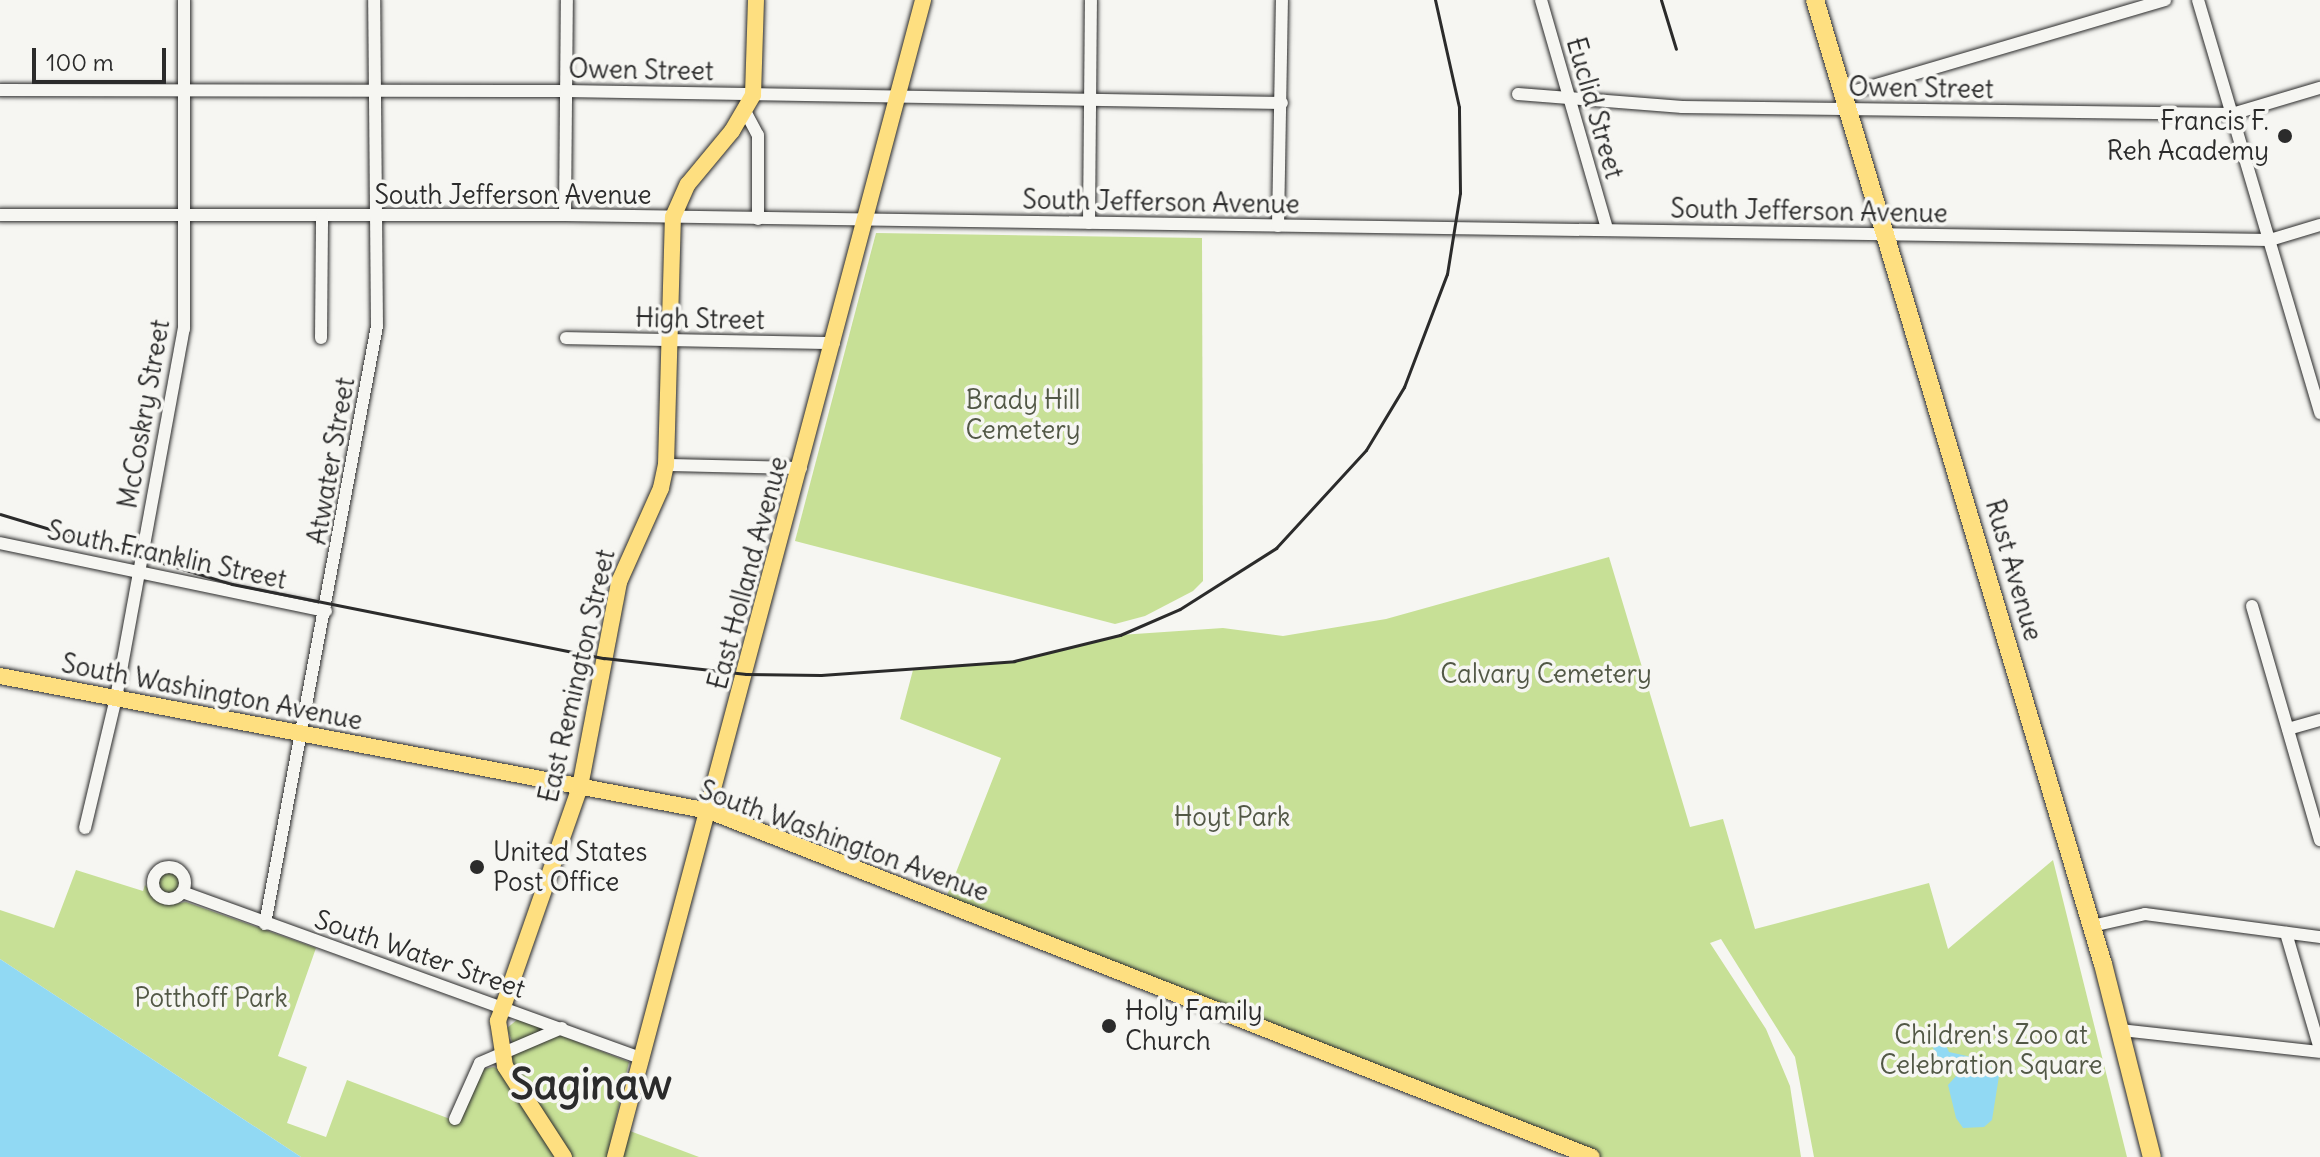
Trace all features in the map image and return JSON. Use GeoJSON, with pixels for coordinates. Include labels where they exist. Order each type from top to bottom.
{"type":"FeatureCollection","features":[{"type":"Feature","properties":{"kind":"highway","name":"Rust Avenue"},"geometry":{"type":"LineString","coordinates":[[1815,0],[2092,926],[2152,1157]]}},
{"type":"Feature","properties":{"kind":"main road","name":"East Remington Street"},"geometry":{"type":"LineString","coordinates":[[564,1157],[512,1080],[501,1053],[501,1006],[580,787],[619,582],[666,465],[673,217],[688,184],[745,111],[753,95],[756,0]]}},
{"type":"Feature","properties":{"kind":"main road","name":"East Holland Avenue"},"geometry":{"type":"LineString","coordinates":[[615,1157],[801,468],[923,0]]}},
{"type":"Feature","properties":{"kind":"main road","name":"South Washington Avenue"},"geometry":{"type":"LineString","coordinates":[[0,676],[709,811],[1592,1157]]}},
{"type":"Feature","properties":{"kind":"street","name":"McCoskry Street"},"geometry":{"type":"LineString","coordinates":[[85,828],[116,698],[184,329],[184,0]]}},
{"type":"Feature","properties":{"kind":"street","name":"Atwater Street"},"geometry":{"type":"LineString","coordinates":[[265,924],[377,326],[373,216],[374,0]]}},
{"type":"Feature","properties":{"kind":"street"},"geometry":{"type":"LineString","coordinates":[[565,215],[567,0]]}},
{"type":"Feature","properties":{"kind":"street"},"geometry":{"type":"LineString","coordinates":[[1089,223],[1091,0]]}},
{"type":"Feature","properties":{"kind":"street"},"geometry":{"type":"LineString","coordinates":[[1278,226],[1282,0]]}},
{"type":"Feature","properties":{"kind":"street","name":"Euclid Street"},"geometry":{"type":"LineString","coordinates":[[1541,0],[1607,229]]}},
{"type":"Feature","properties":{"kind":"street"},"geometry":{"type":"LineString","coordinates":[[1844,102],[2165,0]]}},
{"type":"Feature","properties":{"kind":"street"},"geometry":{"type":"LineString","coordinates":[[2198,0],[2320,413]]}},
{"type":"Feature","properties":{"kind":"street","name":"Owen Street"},"geometry":{"type":"LineString","coordinates":[[1518,94],[1568,94],[1646,105],[1844,102],[2232,114],[2320,88]]}},
{"type":"Feature","properties":{"kind":"street","name":"Owen Street"},"geometry":{"type":"LineString","coordinates":[[0,90],[565,91],[1282,103]]}},
{"type":"Feature","properties":{"kind":"street"},"geometry":{"type":"LineString","coordinates":[[745,111],[758,135],[758,219]]}},
{"type":"Feature","properties":{"kind":"street","name":"South Jefferson Avenue"},"geometry":{"type":"LineString","coordinates":[[0,215],[565,215],[2270,240],[2320,225]]}},
{"type":"Feature","properties":{"kind":"street"},"geometry":{"type":"LineString","coordinates":[[321,338],[322,216]]}},
{"type":"Feature","properties":{"kind":"street","name":"High Street"},"geometry":{"type":"LineString","coordinates":[[566,338],[834,343]]}},
{"type":"Feature","properties":{"kind":"street"},"geometry":{"type":"LineString","coordinates":[[666,465],[801,468]]}},
{"type":"Feature","properties":{"kind":"street","name":"South Franklin Street"},"geometry":{"type":"LineString","coordinates":[[0,543],[326,611]]}},
{"type":"Feature","properties":{"kind":"street"},"geometry":{"type":"LineString","coordinates":[[2252,606],[2320,840]]}},
{"type":"Feature","properties":{"kind":"street"},"geometry":{"type":"LineString","coordinates":[[2288,729],[2320,720]]}},
{"type":"Feature","properties":{"kind":"street","name":"South Water Street"},"geometry":{"type":"LineString","coordinates":[[182,892],[643,1059]]}},
{"type":"Feature","properties":{"kind":"street"},"geometry":{"type":"LineString","coordinates":[[2092,926],[2145,914],[2320,937]]}},
{"type":"Feature","properties":{"kind":"street"},"geometry":{"type":"LineString","coordinates":[[2121,1030],[2320,1050],[2286,933]]}},
{"type":"Feature","properties":{"kind":"street"},"geometry":{"type":"LineString","coordinates":[[455,1119],[476,1066],[562,1028]]}},
{"type":"Feature","properties":{"kind":"green space","name":"Brady Hill Cemetery"},"geometry":{"type":"Polygon","coordinates":[[[876,233],[1202,238],[1203,581],[1193,591],[1145,616],[1115,624],[795,541],[876,233]]]}},
{"type":"Feature","properties":{"kind":"green space","name":"Hoyt Park"},"geometry":{"type":"Polygon","coordinates":[[[1609,557],[1690,827],[1723,819],[1755,929],[1929,883],[1948,949],[2053,860],[2127,1157],[1814,1157],[1795,1057],[1721,939],[1710,943],[1766,1029],[1790,1086],[1801,1157],[1592,1157],[944,903],[1001,758],[900,719],[913,670],[1014,661],[1120,635],[1223,628],[1283,636],[1386,619],[1609,557]]]}},
{"type":"Feature","properties":{"kind":"green space","name":"Potthoff Park"},"geometry":{"type":"Polygon","coordinates":[[[76,870],[143,891],[145,885],[165,905],[186,902],[316,948],[278,1056],[307,1067],[287,1123],[326,1137],[347,1080],[458,1122],[484,1069],[493,1067],[501,1069],[557,1157],[301,1157],[0,959],[0,910],[54,928],[76,870]]]}},
{"type":"Feature","properties":{"kind":"green space"},"geometry":{"type":"Polygon","coordinates":[[[169,873],[176,876],[179,883],[176,890],[169,893],[162,890],[159,883],[162,876],[169,873]]]}},
{"type":"Feature","properties":{"kind":"green space"},"geometry":{"type":"Polygon","coordinates":[[[518,1019],[545,1030],[513,1044],[507,1028],[518,1019]]]}},
{"type":"Feature","properties":{"kind":"green space"},"geometry":{"type":"Polygon","coordinates":[[[557,1034],[629,1062],[607,1157],[571,1157],[515,1072],[511,1058],[516,1052],[557,1034]]]}},
{"type":"Feature","properties":{"kind":"green space"},"geometry":{"type":"Polygon","coordinates":[[[630,1131],[699,1157],[619,1157],[630,1131]]]}},
{"type":"Feature","properties":{"kind":"water"},"geometry":{"type":"Polygon","coordinates":[[[0,959],[301,1157],[0,1157],[0,959]]]}},
{"type":"Feature","properties":{"kind":"water"},"geometry":{"type":"Polygon","coordinates":[[[1944,1041],[1949,1052],[1985,1060],[1999,1076],[1992,1120],[1984,1127],[1963,1128],[1956,1118],[1948,1085],[1957,1075],[1951,1060],[1939,1059],[1932,1046],[1944,1041]]]}},
{"type":"Feature","properties":{"kind":"railway"},"geometry":{"type":"LineString","coordinates":[[0,514],[232,584],[604,658],[746,674],[821,675],[1014,661],[1120,635],[1180,609],[1276,548],[1366,450],[1404,387],[1447,274],[1460,193],[1459,107],[1435,0]]}},
{"type":"Feature","properties":{"kind":"railway"},"geometry":{"type":"LineString","coordinates":[[1661,0],[1676,49]]}},
{"type":"Feature","properties":{"kind":"place","name":"Francis F. Reh Academy"},"geometry":{"type":"Point","coordinates":[2285,136]}},
{"type":"Feature","properties":{"kind":"place","name":"United States Post Office"},"geometry":{"type":"Point","coordinates":[477,867]}},
{"type":"Feature","properties":{"kind":"place","name":"Holy Family Church"},"geometry":{"type":"Point","coordinates":[1109,1026]}},
{"type":"Feature","properties":{"kind":"district","name":"Saginaw"},"geometry":{"type":"Point","coordinates":[591,1084]}},
{"type":"Feature","properties":{"kind":"park label","name":"Calvary Cemetery"},"geometry":{"type":"Point","coordinates":[1546,674]}},
{"type":"Feature","properties":{"kind":"park label","name":"Children's Zoo at Celebration Square"},"geometry":{"type":"Point","coordinates":[1991,1050]}}]}
